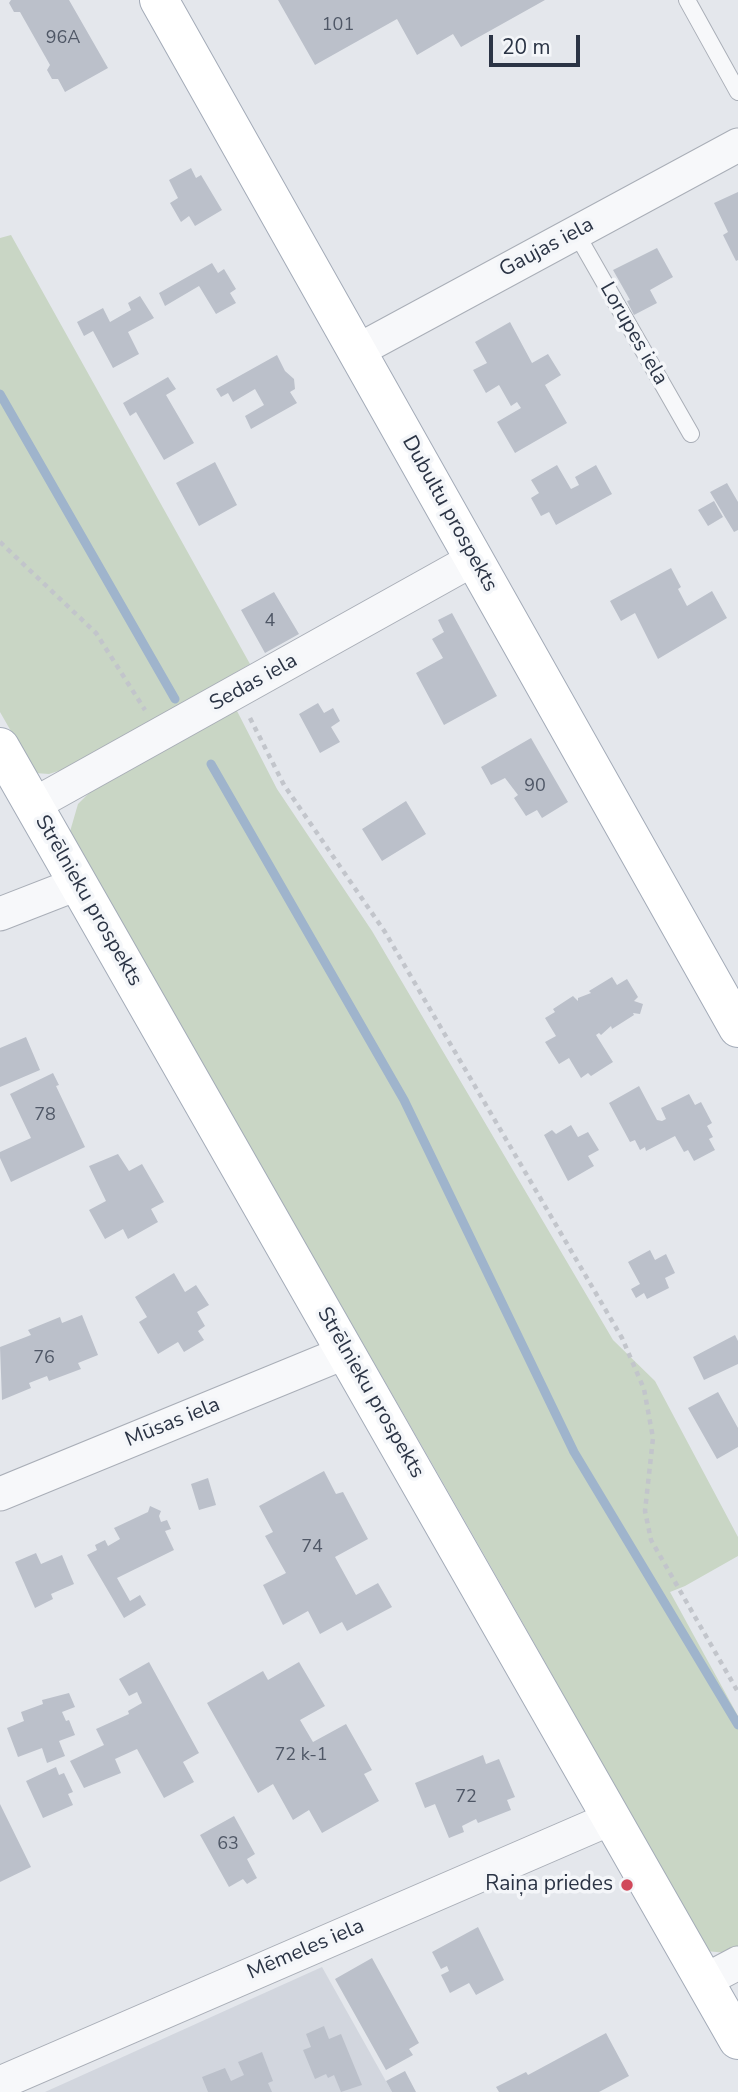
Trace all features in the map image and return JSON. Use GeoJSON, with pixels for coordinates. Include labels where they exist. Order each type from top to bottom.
{"type":"FeatureCollection","features":[{"type":"Feature","properties":{"kind":"main road","name":"Dubultu prospekts"},"geometry":{"type":"LineString","coordinates":[[159,0],[738,1028]]}},
{"type":"Feature","properties":{"kind":"main road","name":"Strēlnieku prospekts"},"geometry":{"type":"LineString","coordinates":[[0,747],[738,2040]]}},
{"type":"Feature","properties":{"kind":"street","name":"Gaujas iela"},"geometry":{"type":"LineString","coordinates":[[357,351],[738,145]]}},
{"type":"Feature","properties":{"kind":"street","name":"Sedas iela"},"geometry":{"type":"LineString","coordinates":[[33,805],[474,559]]}},
{"type":"Feature","properties":{"kind":"street"},"geometry":{"type":"LineString","coordinates":[[0,914],[78,884]]}},
{"type":"Feature","properties":{"kind":"street","name":"Mūsas iela"},"geometry":{"type":"LineString","coordinates":[[0,1494],[346,1352]]}},
{"type":"Feature","properties":{"kind":"street","name":"Mēmeles iela"},"geometry":{"type":"LineString","coordinates":[[0,2083],[612,1818]]}},
{"type":"Feature","properties":{"kind":"street"},"geometry":{"type":"LineString","coordinates":[[704,1981],[738,1963]]}},
{"type":"Feature","properties":{"kind":"street"},"geometry":{"type":"LineString","coordinates":[[0,2083],[5,2092]]}},
{"type":"Feature","properties":{"kind":"lane"},"geometry":{"type":"LineString","coordinates":[[687,0],[738,92]]}},
{"type":"Feature","properties":{"kind":"lane","name":"Lorupes iela"},"geometry":{"type":"LineString","coordinates":[[576,233],[691,434]]}},
{"type":"Feature","properties":{"kind":"path"},"geometry":{"type":"LineString","coordinates":[[0,542],[96,633],[159,735]]}},
{"type":"Feature","properties":{"kind":"path"},"geometry":{"type":"LineString","coordinates":[[237,692],[284,785],[385,932],[622,1338],[643,1389],[653,1438],[645,1511],[651,1540],[738,1692]]}},
{"type":"Feature","properties":{"kind":"shaded area"},"geometry":{"type":"Polygon","coordinates":[[[322,1967],[392,2092],[45,2092],[322,1967]]]}},
{"type":"Feature","properties":{"kind":"green space"},"geometry":{"type":"Polygon","coordinates":[[[11,235],[250,664],[80,764],[49,774],[35,773],[0,712],[0,238],[11,235]]]}},
{"type":"Feature","properties":{"kind":"green space"},"geometry":{"type":"Polygon","coordinates":[[[236,709],[277,789],[372,931],[613,1340],[655,1381],[738,1537],[738,1556],[670,1592],[738,1716],[738,1947],[727,1953],[706,1951],[470,1530],[69,835],[78,804],[95,787],[236,709]]]}},
{"type":"Feature","properties":{"kind":"building"},"geometry":{"type":"Polygon","coordinates":[[[11,0],[69,0],[108,68],[65,92],[58,79],[52,79],[47,70],[50,65],[20,12],[14,12],[9,3],[11,0]]]}},
{"type":"Feature","properties":{"kind":"building"},"geometry":{"type":"Polygon","coordinates":[[[278,0],[545,0],[461,47],[453,34],[417,55],[397,19],[315,65],[278,0]]]}},
{"type":"Feature","properties":{"kind":"building"},"geometry":{"type":"Polygon","coordinates":[[[191,168],[196,178],[201,175],[222,210],[195,226],[189,216],[181,222],[170,203],[178,198],[169,180],[191,168]]]}},
{"type":"Feature","properties":{"kind":"building"},"geometry":{"type":"Polygon","coordinates":[[[738,192],[736,261],[723,235],[728,232],[714,203],[738,192]]]}},
{"type":"Feature","properties":{"kind":"building"},"geometry":{"type":"Polygon","coordinates":[[[657,248],[673,277],[650,290],[657,303],[634,315],[627,301],[630,300],[613,270],[657,248]]]}},
{"type":"Feature","properties":{"kind":"building"},"geometry":{"type":"Polygon","coordinates":[[[212,263],[218,273],[224,269],[236,289],[230,293],[236,303],[216,314],[199,286],[165,306],[159,293],[212,263]]]}},
{"type":"Feature","properties":{"kind":"building"},"geometry":{"type":"Polygon","coordinates":[[[140,296],[154,318],[128,332],[139,354],[113,368],[93,331],[84,336],[77,322],[103,308],[110,322],[131,310],[128,303],[140,296]]]}},
{"type":"Feature","properties":{"kind":"building"},"geometry":{"type":"Polygon","coordinates":[[[510,322],[532,363],[548,354],[561,375],[545,385],[567,423],[515,453],[497,422],[521,408],[517,402],[511,406],[499,385],[486,393],[473,370],[487,363],[475,342],[510,322]]]}},
{"type":"Feature","properties":{"kind":"building"},"geometry":{"type":"Polygon","coordinates":[[[277,355],[285,371],[294,379],[295,389],[290,392],[297,403],[251,429],[245,416],[264,405],[255,389],[233,402],[228,393],[221,397],[216,389],[277,355]]]}},
{"type":"Feature","properties":{"kind":"building"},"geometry":{"type":"Polygon","coordinates":[[[168,377],[176,389],[166,395],[194,443],[164,460],[136,412],[130,416],[123,403],[168,377]]]}},
{"type":"Feature","properties":{"kind":"building"},"geometry":{"type":"Polygon","coordinates":[[[215,462],[237,505],[199,526],[176,483],[215,462]]]}},
{"type":"Feature","properties":{"kind":"building"},"geometry":{"type":"Polygon","coordinates":[[[557,465],[571,489],[579,485],[575,477],[596,465],[612,494],[556,525],[549,512],[541,516],[531,498],[539,493],[531,480],[557,465]]]}},
{"type":"Feature","properties":{"kind":"building"},"geometry":{"type":"Polygon","coordinates":[[[727,483],[738,502],[738,530],[734,532],[710,492],[727,483]]]}},
{"type":"Feature","properties":{"kind":"building"},"geometry":{"type":"Polygon","coordinates":[[[714,501],[723,517],[708,526],[698,510],[714,501]]]}},
{"type":"Feature","properties":{"kind":"building"},"geometry":{"type":"Polygon","coordinates":[[[671,568],[687,606],[712,591],[727,618],[658,659],[635,613],[621,621],[610,601],[671,568]]]}},
{"type":"Feature","properties":{"kind":"building"},"geometry":{"type":"Polygon","coordinates":[[[274,592],[299,634],[265,653],[241,610],[274,592]]]}},
{"type":"Feature","properties":{"kind":"building"},"geometry":{"type":"Polygon","coordinates":[[[452,613],[497,696],[444,725],[416,673],[443,658],[432,639],[444,632],[438,620],[452,613]]]}},
{"type":"Feature","properties":{"kind":"building"},"geometry":{"type":"Polygon","coordinates":[[[318,703],[324,713],[333,708],[340,721],[331,727],[340,742],[320,753],[299,714],[318,703]]]}},
{"type":"Feature","properties":{"kind":"building"},"geometry":{"type":"Polygon","coordinates":[[[531,738],[568,802],[542,818],[537,810],[526,816],[514,798],[518,795],[505,778],[491,785],[481,767],[531,738]]]}},
{"type":"Feature","properties":{"kind":"building"},"geometry":{"type":"Polygon","coordinates":[[[406,801],[426,834],[382,861],[362,829],[406,801]]]}},
{"type":"Feature","properties":{"kind":"building"},"geometry":{"type":"Polygon","coordinates":[[[612,977],[617,985],[627,979],[638,997],[634,1001],[643,1004],[640,1014],[633,1013],[634,1015],[612,1029],[611,1026],[601,1035],[596,1035],[613,1062],[591,1076],[588,1073],[581,1078],[569,1058],[559,1064],[545,1042],[556,1036],[545,1018],[555,1012],[553,1009],[573,996],[578,1001],[578,998],[591,993],[589,991],[612,977]]]}},
{"type":"Feature","properties":{"kind":"building"},"geometry":{"type":"Polygon","coordinates":[[[26,1037],[40,1070],[0,1087],[0,1048],[26,1037]]]}},
{"type":"Feature","properties":{"kind":"building"},"geometry":{"type":"Polygon","coordinates":[[[53,1073],[59,1085],[56,1086],[85,1147],[11,1182],[0,1152],[31,1138],[10,1094],[53,1073]]]}},
{"type":"Feature","properties":{"kind":"building"},"geometry":{"type":"Polygon","coordinates":[[[639,1086],[657,1120],[666,1119],[661,1108],[689,1094],[695,1105],[701,1102],[712,1123],[707,1126],[713,1137],[709,1139],[715,1150],[694,1161],[688,1150],[684,1152],[675,1136],[646,1151],[645,1147],[640,1150],[635,1140],[630,1142],[609,1103],[639,1086]]]}},
{"type":"Feature","properties":{"kind":"building"},"geometry":{"type":"Polygon","coordinates":[[[571,1125],[578,1137],[588,1132],[599,1150],[588,1156],[594,1166],[568,1181],[544,1135],[552,1130],[556,1134],[571,1125]]]}},
{"type":"Feature","properties":{"kind":"building"},"geometry":{"type":"Polygon","coordinates":[[[118,1154],[129,1171],[142,1164],[164,1202],[151,1209],[158,1222],[128,1239],[123,1229],[105,1239],[89,1210],[106,1201],[89,1166],[118,1154]]]}},
{"type":"Feature","properties":{"kind":"building"},"geometry":{"type":"Polygon","coordinates":[[[650,1250],[655,1260],[666,1254],[675,1273],[665,1278],[669,1288],[647,1299],[644,1293],[636,1298],[631,1289],[640,1284],[628,1262],[650,1250]]]}},
{"type":"Feature","properties":{"kind":"building"},"geometry":{"type":"Polygon","coordinates":[[[174,1273],[185,1292],[196,1285],[209,1305],[197,1312],[205,1326],[198,1331],[204,1340],[184,1352],[178,1342],[158,1354],[139,1322],[147,1317],[135,1297],[174,1273]]]}},
{"type":"Feature","properties":{"kind":"building"},"geometry":{"type":"Polygon","coordinates":[[[82,1315],[98,1355],[78,1363],[81,1369],[49,1381],[47,1376],[29,1383],[31,1388],[2,1400],[0,1347],[31,1335],[28,1330],[60,1317],[62,1323],[82,1315]]]}},
{"type":"Feature","properties":{"kind":"building"},"geometry":{"type":"Polygon","coordinates":[[[735,1335],[738,1341],[738,1364],[704,1380],[693,1357],[735,1335]]]}},
{"type":"Feature","properties":{"kind":"building"},"geometry":{"type":"Polygon","coordinates":[[[718,1392],[738,1428],[738,1447],[717,1459],[688,1408],[718,1392]]]}},
{"type":"Feature","properties":{"kind":"building"},"geometry":{"type":"Polygon","coordinates":[[[324,1471],[336,1494],[343,1492],[368,1539],[335,1557],[356,1595],[378,1583],[392,1607],[347,1631],[342,1622],[320,1634],[308,1611],[283,1625],[263,1585],[286,1573],[265,1536],[273,1532],[259,1506],[324,1471]]]}},
{"type":"Feature","properties":{"kind":"building"},"geometry":{"type":"Polygon","coordinates":[[[208,1478],[216,1505],[199,1510],[191,1484],[208,1478]]]}},
{"type":"Feature","properties":{"kind":"building"},"geometry":{"type":"Polygon","coordinates":[[[150,1506],[161,1511],[161,1522],[167,1520],[171,1529],[165,1531],[174,1550],[117,1578],[130,1601],[140,1595],[146,1605],[124,1618],[87,1555],[97,1550],[95,1545],[105,1540],[108,1546],[120,1539],[114,1528],[148,1512],[150,1506]]]}},
{"type":"Feature","properties":{"kind":"building"},"geometry":{"type":"Polygon","coordinates":[[[36,1553],[41,1564],[62,1555],[74,1584],[51,1594],[53,1599],[35,1608],[15,1562],[36,1553]]]}},
{"type":"Feature","properties":{"kind":"building"},"geometry":{"type":"Polygon","coordinates":[[[149,1662],[199,1753],[183,1762],[194,1782],[164,1798],[137,1749],[115,1759],[121,1773],[84,1788],[70,1761],[104,1745],[96,1729],[129,1714],[128,1711],[142,1703],[137,1692],[129,1696],[119,1679],[149,1662]]]}},
{"type":"Feature","properties":{"kind":"building"},"geometry":{"type":"Polygon","coordinates":[[[299,1662],[325,1706],[300,1720],[313,1742],[346,1724],[372,1770],[364,1774],[379,1801],[322,1833],[309,1810],[293,1820],[273,1784],[258,1793],[207,1703],[263,1671],[268,1680],[299,1662]]]}},
{"type":"Feature","properties":{"kind":"building"},"geometry":{"type":"Polygon","coordinates":[[[69,1693],[75,1707],[62,1712],[66,1721],[69,1720],[75,1735],[59,1741],[65,1756],[47,1763],[42,1748],[18,1757],[7,1728],[24,1721],[21,1712],[43,1704],[42,1700],[69,1693]]]}},
{"type":"Feature","properties":{"kind":"building"},"geometry":{"type":"Polygon","coordinates":[[[483,1755],[486,1764],[499,1759],[515,1797],[507,1800],[511,1810],[478,1823],[476,1819],[462,1826],[464,1832],[449,1838],[435,1804],[425,1808],[415,1783],[483,1755]]]}},
{"type":"Feature","properties":{"kind":"building"},"geometry":{"type":"Polygon","coordinates":[[[56,1767],[59,1775],[64,1773],[73,1792],[68,1794],[73,1805],[43,1818],[26,1781],[56,1767]]]}},
{"type":"Feature","properties":{"kind":"building"},"geometry":{"type":"Polygon","coordinates":[[[0,1804],[31,1867],[0,1882],[0,1804]]]}},
{"type":"Feature","properties":{"kind":"building"},"geometry":{"type":"Polygon","coordinates":[[[234,1816],[255,1854],[247,1859],[257,1878],[247,1884],[243,1879],[229,1887],[200,1835],[234,1816]]]}},
{"type":"Feature","properties":{"kind":"building"},"geometry":{"type":"Polygon","coordinates":[[[478,1927],[504,1980],[476,1995],[469,1983],[450,1993],[441,1975],[449,1971],[447,1966],[441,1969],[432,1952],[478,1927]]]}},
{"type":"Feature","properties":{"kind":"building"},"geometry":{"type":"Polygon","coordinates":[[[372,1958],[419,2043],[409,2049],[413,2055],[386,2070],[335,1979],[372,1958]]]}},
{"type":"Feature","properties":{"kind":"building"},"geometry":{"type":"Polygon","coordinates":[[[324,2026],[329,2039],[341,2034],[362,2085],[341,2092],[334,2075],[328,2078],[326,2074],[315,2079],[303,2050],[311,2047],[306,2034],[324,2026]]]}},
{"type":"Feature","properties":{"kind":"building"},"geometry":{"type":"Polygon","coordinates":[[[606,2033],[629,2076],[599,2092],[499,2092],[496,2087],[526,2072],[528,2075],[606,2033]]]}},
{"type":"Feature","properties":{"kind":"building"},"geometry":{"type":"Polygon","coordinates":[[[262,2052],[273,2081],[268,2083],[272,2092],[208,2092],[202,2077],[225,2068],[231,2081],[244,2075],[238,2062],[262,2052]]]}},
{"type":"Feature","properties":{"kind":"building"},"geometry":{"type":"Polygon","coordinates":[[[405,2071],[416,2092],[392,2092],[386,2081],[405,2071]]]}},
{"type":"Feature","properties":{"kind":"waterway"},"geometry":{"type":"LineString","coordinates":[[0,394],[175,699]]}},
{"type":"Feature","properties":{"kind":"waterway"},"geometry":{"type":"LineString","coordinates":[[211,764],[404,1100],[574,1452],[738,1725]]}},
{"type":"Feature","properties":{"kind":"place","name":"Raiņa priedes"},"geometry":{"type":"Point","coordinates":[627,1885]}}]}
